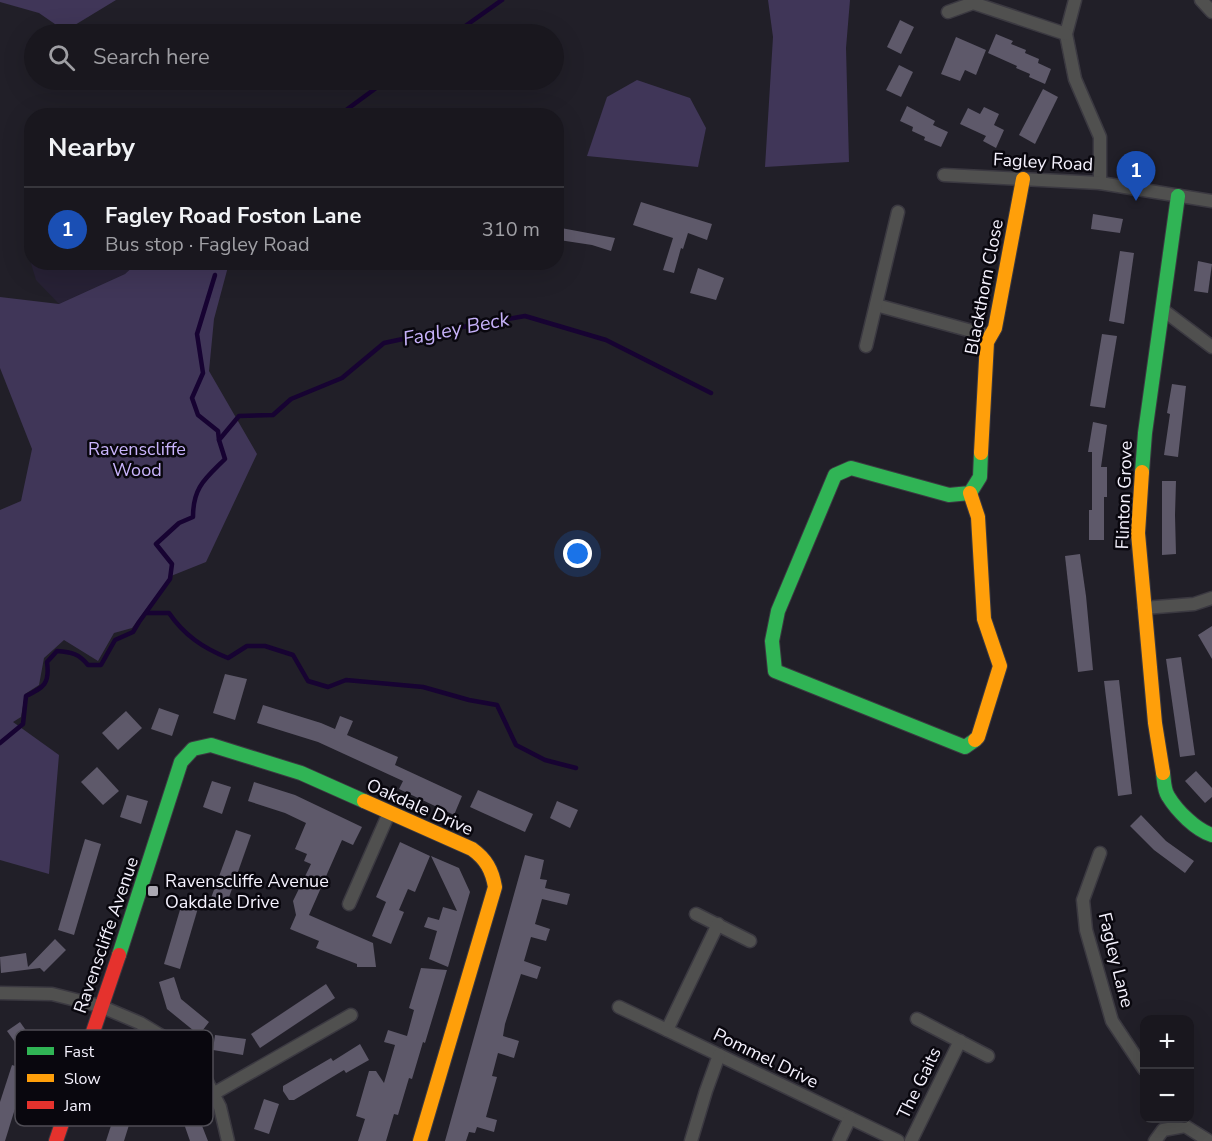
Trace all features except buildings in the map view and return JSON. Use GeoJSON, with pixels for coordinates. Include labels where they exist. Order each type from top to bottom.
{"type":"FeatureCollection","features":[{"type":"Feature","properties":{"kind":"street"},"geometry":{"type":"LineString","coordinates":[[1075,0],[1066,34],[1075,79],[1100,137],[1100,183]]}},
{"type":"Feature","properties":{"kind":"street"},"geometry":{"type":"LineString","coordinates":[[1201,0],[1212,12]]}},
{"type":"Feature","properties":{"kind":"street"},"geometry":{"type":"LineString","coordinates":[[948,12],[973,3],[1066,34]]}},
{"type":"Feature","properties":{"kind":"street","name":"Fagley Road"},"geometry":{"type":"LineString","coordinates":[[944,175],[1100,183],[1212,201]]}},
{"type":"Feature","properties":{"kind":"street","name":"Blackthorn Close"},"geometry":{"type":"LineString","coordinates":[[970,493],[980,477],[987,342],[995,328],[1023,179]]}},
{"type":"Feature","properties":{"kind":"street","name":"Flinton Grove"},"geometry":{"type":"LineString","coordinates":[[1178,196],[1145,433],[1138,533],[1155,723],[1167,795],[1187,818],[1205,833],[1212,835]]}},
{"type":"Feature","properties":{"kind":"street"},"geometry":{"type":"LineString","coordinates":[[866,346],[898,212]]}},
{"type":"Feature","properties":{"kind":"street"},"geometry":{"type":"LineString","coordinates":[[876,305],[990,336]]}},
{"type":"Feature","properties":{"kind":"street"},"geometry":{"type":"LineString","coordinates":[[1163,310],[1212,347]]}},
{"type":"Feature","properties":{"kind":"street"},"geometry":{"type":"LineString","coordinates":[[851,468],[949,495],[970,493],[978,516],[984,619],[1000,666],[978,737],[965,747],[775,671],[771,631],[835,475],[851,468]]}},
{"type":"Feature","properties":{"kind":"street"},"geometry":{"type":"LineString","coordinates":[[1144,608],[1194,604],[1212,598]]}},
{"type":"Feature","properties":{"kind":"street","name":"Oakdale Drive"},"geometry":{"type":"LineString","coordinates":[[196,747],[211,745],[301,773],[472,849],[480,854],[491,869],[495,887],[420,1141]]}},
{"type":"Feature","properties":{"kind":"street","name":"Ravenscliffe Avenue"},"geometry":{"type":"LineString","coordinates":[[92,1030],[153,853],[181,762],[184,755],[196,747]]}},
{"type":"Feature","properties":{"kind":"street"},"geometry":{"type":"LineString","coordinates":[[350,904],[389,813]]}},
{"type":"Feature","properties":{"kind":"street","name":"Fagley Lane"},"geometry":{"type":"LineString","coordinates":[[1100,853],[1083,900],[1086,930],[1112,1021],[1140,1063]]}},
{"type":"Feature","properties":{"kind":"street"},"geometry":{"type":"LineString","coordinates":[[696,914],[750,941]]}},
{"type":"Feature","properties":{"kind":"street"},"geometry":{"type":"LineString","coordinates":[[667,1030],[718,924]]}},
{"type":"Feature","properties":{"kind":"street"},"geometry":{"type":"LineString","coordinates":[[0,993],[52,994],[100,1006],[151,1030]]}},
{"type":"Feature","properties":{"kind":"street","name":"Pommel Drive"},"geometry":{"type":"LineString","coordinates":[[619,1007],[898,1141]]}},
{"type":"Feature","properties":{"kind":"street"},"geometry":{"type":"LineString","coordinates":[[228,1141],[220,1107],[213,1094],[351,1015]]}},
{"type":"Feature","properties":{"kind":"street"},"geometry":{"type":"LineString","coordinates":[[916,1019],[988,1056]]}},
{"type":"Feature","properties":{"kind":"street","name":"The Gaits"},"geometry":{"type":"LineString","coordinates":[[911,1141],[960,1041]]}},
{"type":"Feature","properties":{"kind":"street"},"geometry":{"type":"LineString","coordinates":[[691,1141],[719,1055]]}},
{"type":"Feature","properties":{"kind":"street"},"geometry":{"type":"LineString","coordinates":[[839,1141],[850,1118]]}},
{"type":"Feature","properties":{"kind":"street"},"geometry":{"type":"LineString","coordinates":[[1155,1141],[1163,1130],[1180,1123]]}},
{"type":"Feature","properties":{"kind":"street"},"geometry":{"type":"LineString","coordinates":[[1183,1123],[1209,1141]]}},
{"type":"Feature","properties":{"kind":"street","name":"Ravenscliffe Avenue"},"geometry":{"type":"LineString","coordinates":[[56,1141],[61,1126]]}},
{"type":"Feature","properties":{"kind":"shaded area"},"geometry":{"type":"Polygon","coordinates":[[[33,270],[129,270],[59,304],[36,280],[33,270]]]}},
{"type":"Feature","properties":{"kind":"green space"},"geometry":{"type":"Polygon","coordinates":[[[0,0],[116,0],[77,24],[55,24],[39,13],[0,2],[0,0]]]}},
{"type":"Feature","properties":{"kind":"green space"},"geometry":{"type":"Polygon","coordinates":[[[768,0],[850,0],[846,48],[849,162],[765,167],[773,37],[768,0]]]}},
{"type":"Feature","properties":{"kind":"green space"},"geometry":{"type":"Polygon","coordinates":[[[637,80],[690,98],[706,128],[698,167],[587,156],[607,97],[637,80]]]}},
{"type":"Feature","properties":{"kind":"green space","name":"Ravenscliffe Wood"},"geometry":{"type":"Polygon","coordinates":[[[129,270],[227,270],[214,319],[209,371],[257,454],[206,562],[171,576],[132,628],[114,633],[98,661],[64,640],[44,658],[39,685],[25,694],[21,717],[13,722],[59,755],[49,874],[0,860],[0,510],[21,501],[32,449],[0,368],[0,297],[59,304],[129,270]]]}},
{"type":"Feature","properties":{"kind":"waterway","name":"Fagley Beck"},"geometry":{"type":"LineString","coordinates":[[468,24],[502,0]]}},
{"type":"Feature","properties":{"kind":"waterway","name":"Fagley Beck"},"geometry":{"type":"LineString","coordinates":[[349,108],[373,90]]}},
{"type":"Feature","properties":{"kind":"waterway","name":"Fagley Beck"},"geometry":{"type":"LineString","coordinates":[[215,275],[197,334],[203,373],[192,398],[198,415],[218,431],[219,440]]}},
{"type":"Feature","properties":{"kind":"waterway","name":"Fagley Beck"},"geometry":{"type":"LineString","coordinates":[[0,743],[23,724],[26,696],[44,684],[48,675],[47,662],[57,651],[75,654],[88,665],[101,665],[115,640],[133,632],[170,579],[172,564],[156,544],[179,523],[193,517],[195,498],[201,484],[225,459],[219,440],[239,416],[273,415],[291,399],[342,378],[384,343],[525,316],[606,340],[711,393]]}},
{"type":"Feature","properties":{"kind":"waterway","name":"Fagley Beck"},"geometry":{"type":"LineString","coordinates":[[147,613],[169,613],[195,640],[228,658],[247,646],[265,646],[293,655],[308,681],[328,687],[346,680],[423,687],[497,705],[516,745],[545,760],[576,768]]}},
{"type":"Feature","properties":{"kind":"traffic: fast"},"geometry":{"type":"LineString","coordinates":[[1142,472],[1145,433],[1178,196]]}},
{"type":"Feature","properties":{"kind":"traffic: fast"},"geometry":{"type":"LineString","coordinates":[[975,740],[965,747],[775,671],[772,641],[778,611],[835,475],[851,468],[949,495],[970,493],[980,477],[981,453]]}},
{"type":"Feature","properties":{"kind":"traffic: fast"},"geometry":{"type":"LineString","coordinates":[[119,955],[181,762],[193,749],[211,745],[301,773],[364,801]]}},
{"type":"Feature","properties":{"kind":"traffic: fast"},"geometry":{"type":"LineString","coordinates":[[1163,773],[1167,794],[1176,808],[1193,824],[1212,835]]}},
{"type":"Feature","properties":{"kind":"traffic: slow"},"geometry":{"type":"LineString","coordinates":[[981,453],[987,342],[995,328],[1023,179]]}},
{"type":"Feature","properties":{"kind":"traffic: slow"},"geometry":{"type":"LineString","coordinates":[[1142,472],[1138,533],[1155,723],[1163,773]]}},
{"type":"Feature","properties":{"kind":"traffic: slow"},"geometry":{"type":"LineString","coordinates":[[970,493],[978,517],[984,619],[1000,666],[978,737],[975,740]]}},
{"type":"Feature","properties":{"kind":"traffic: slow"},"geometry":{"type":"LineString","coordinates":[[364,801],[472,849],[488,865],[495,887],[420,1141]]}},
{"type":"Feature","properties":{"kind":"traffic: jam"},"geometry":{"type":"LineString","coordinates":[[94,1030],[119,955]]}},
{"type":"Feature","properties":{"kind":"traffic: jam"},"geometry":{"type":"LineString","coordinates":[[56,1141],[61,1126]]}},
{"type":"Feature","properties":{"kind":"place","name":"Fagley Road Foston Lane"},"geometry":{"type":"Point","coordinates":[1136,201]}},
{"type":"Feature","properties":{"kind":"place","name":"Ravenscliffe Avenue Oakdale Drive"},"geometry":{"type":"Point","coordinates":[153,891]}}]}
